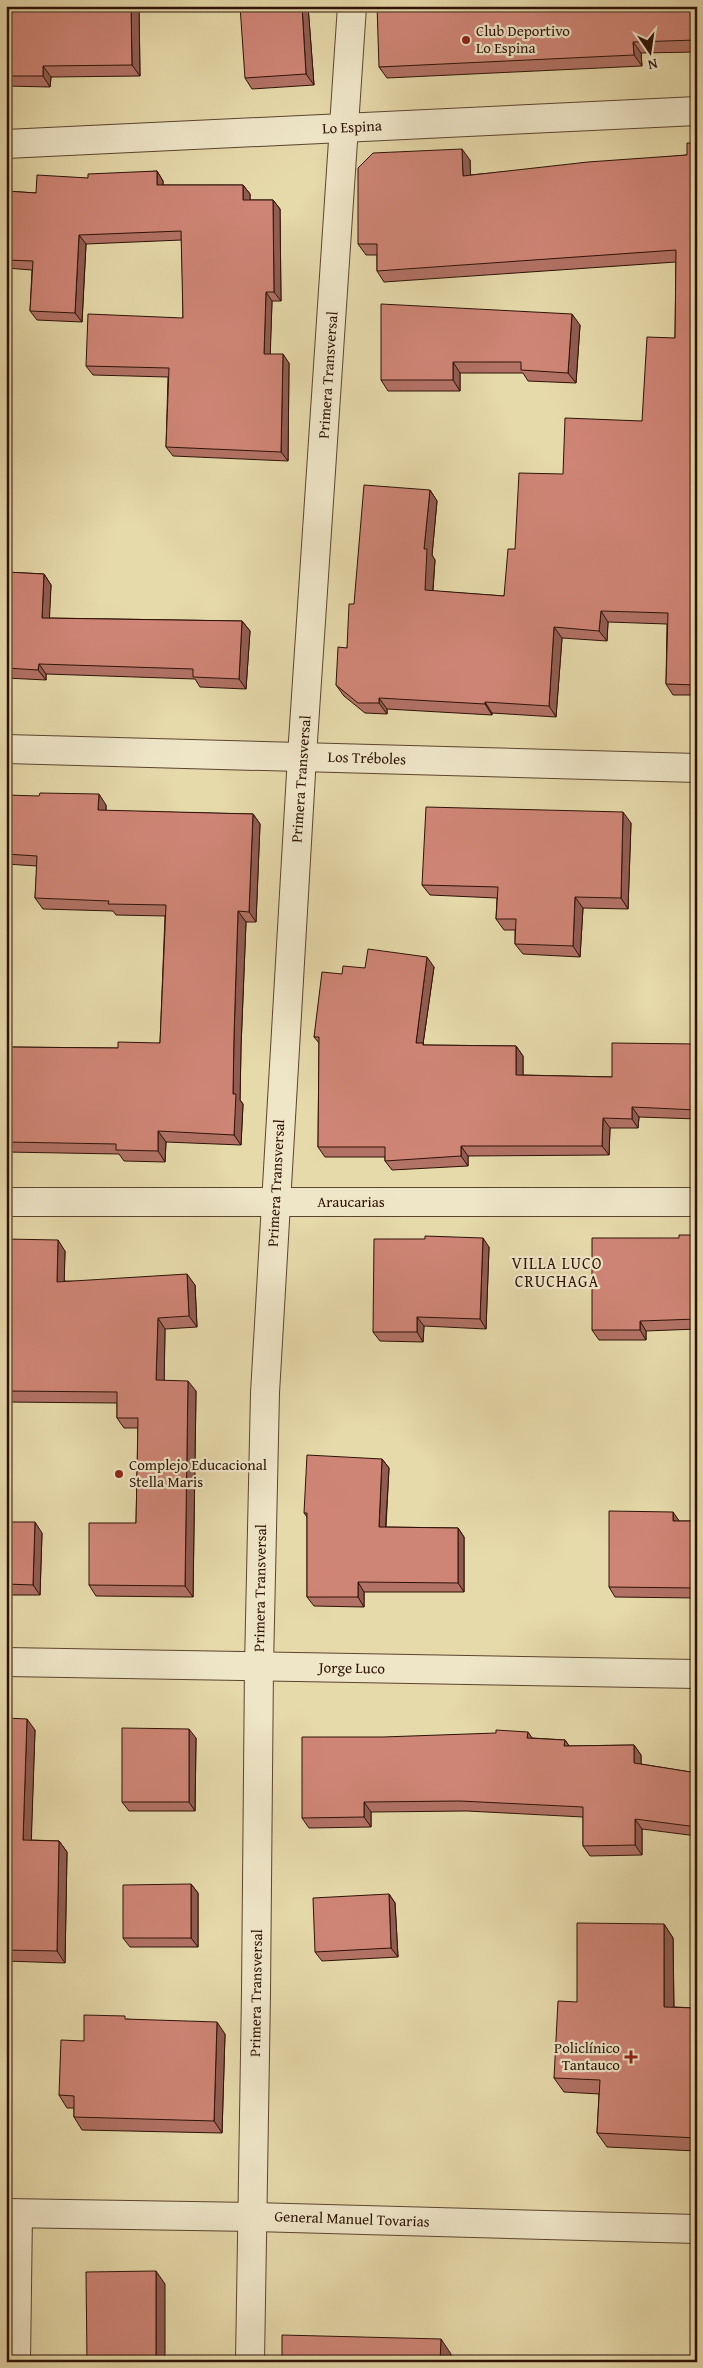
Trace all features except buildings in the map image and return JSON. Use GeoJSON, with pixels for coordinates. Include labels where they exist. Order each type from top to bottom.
{"type":"FeatureCollection","features":[{"type":"Feature","properties":{"kind":"street","name":"Primera Transversal"},"geometry":{"type":"LineString","coordinates":[[250,2362],[258,1666],[265,1393],[274,1202],[352,6]]}},
{"type":"Feature","properties":{"kind":"street","name":"Lo Espina"},"geometry":{"type":"LineString","coordinates":[[6,144],[697,111]]}},
{"type":"Feature","properties":{"kind":"street","name":"Los Tréboles"},"geometry":{"type":"LineString","coordinates":[[6,749],[697,768]]}},
{"type":"Feature","properties":{"kind":"street","name":"Araucarias"},"geometry":{"type":"LineString","coordinates":[[6,1202],[697,1202]]}},
{"type":"Feature","properties":{"kind":"street","name":"Jorge Luco"},"geometry":{"type":"LineString","coordinates":[[6,1662],[697,1674]]}},
{"type":"Feature","properties":{"kind":"street","name":"General Manuel Tovarias"},"geometry":{"type":"LineString","coordinates":[[14,2213],[253,2217],[697,2229]]}},
{"type":"Feature","properties":{"kind":"lane"},"geometry":{"type":"LineString","coordinates":[[14,2213],[20,2362]]}},
{"type":"Feature","properties":{"kind":"place","name":"Club Deportivo Lo Espina"},"geometry":{"type":"Point","coordinates":[466,40]}},
{"type":"Feature","properties":{"kind":"place","name":"Complejo Educacional Stella Maris"},"geometry":{"type":"Point","coordinates":[119,1474]}},
{"type":"Feature","properties":{"kind":"place","name":"Policlínico Tantauco"},"geometry":{"type":"Point","coordinates":[631,2057]}},
{"type":"Feature","properties":{"kind":"district","name":"VILLA LUCO CRUCHAGA"},"geometry":{"type":"Point","coordinates":[557,1272]}}]}
